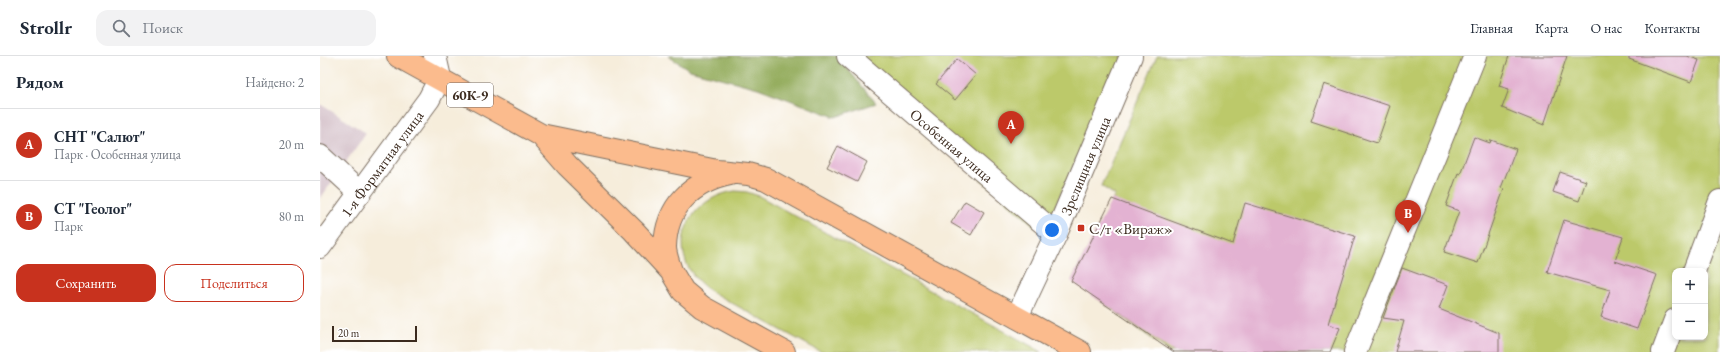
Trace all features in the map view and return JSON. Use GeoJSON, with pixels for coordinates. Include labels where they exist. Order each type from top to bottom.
{"type":"FeatureCollection","features":[{"type":"Feature","properties":{"kind":"main road","name":"60К-9"},"geometry":{"type":"LineString","coordinates":[[398,56],[541,135]]}},
{"type":"Feature","properties":{"kind":"main road"},"geometry":{"type":"LineString","coordinates":[[541,135],[731,173],[748,174],[766,179],[1080,352]]}},
{"type":"Feature","properties":{"kind":"main road"},"geometry":{"type":"LineString","coordinates":[[541,135],[567,165],[634,231],[670,271],[683,292],[702,307],[784,352]]}},
{"type":"Feature","properties":{"kind":"main road"},"geometry":{"type":"LineString","coordinates":[[670,271],[665,248],[668,228],[673,213],[682,199],[698,185],[715,177],[731,173]]}},
{"type":"Feature","properties":{"kind":"street"},"geometry":{"type":"LineString","coordinates":[[435,56],[440,78]]}},
{"type":"Feature","properties":{"kind":"street","name":"Особенная улица"},"geometry":{"type":"LineString","coordinates":[[848,56],[1056,234]]}},
{"type":"Feature","properties":{"kind":"street","name":"Зрелищная улица"},"geometry":{"type":"LineString","coordinates":[[1017,317],[1056,234],[1131,56]]}},
{"type":"Feature","properties":{"kind":"street"},"geometry":{"type":"LineString","coordinates":[[1355,352],[1475,56]]}},
{"type":"Feature","properties":{"kind":"street","name":"1-я Форматная улица"},"geometry":{"type":"LineString","coordinates":[[320,247],[429,100],[440,78]]}},
{"type":"Feature","properties":{"kind":"street"},"geometry":{"type":"LineString","coordinates":[[320,156],[360,192]]}},
{"type":"Feature","properties":{"kind":"street"},"geometry":{"type":"LineString","coordinates":[[1695,268],[1720,201]]}},
{"type":"Feature","properties":{"kind":"street"},"geometry":{"type":"LineString","coordinates":[[1663,352],[1672,328]]}},
{"type":"Feature","properties":{"kind":"shaded area"},"geometry":{"type":"Polygon","coordinates":[[[320,104],[366,133],[320,199],[320,104]]]}},
{"type":"Feature","properties":{"kind":"green space"},"geometry":{"type":"Polygon","coordinates":[[[668,56],[837,56],[876,103],[835,117],[758,88],[690,70],[668,56]]]}},
{"type":"Feature","properties":{"kind":"green space"},"geometry":{"type":"Polygon","coordinates":[[[838,56],[1123,56],[1043,233],[838,56]]]}},
{"type":"Feature","properties":{"kind":"green space"},"geometry":{"type":"Polygon","coordinates":[[[1157,56],[1720,56],[1720,352],[1170,352],[1072,280],[1115,195],[1101,186],[1157,56]]]}},
{"type":"Feature","properties":{"kind":"green space"},"geometry":{"type":"Polygon","coordinates":[[[735,191],[747,192],[759,196],[1042,352],[821,352],[710,291],[690,271],[683,249],[687,225],[701,206],[722,194],[735,191]]]}},
{"type":"Feature","properties":{"kind":"building"},"geometry":{"type":"Polygon","coordinates":[[[1509,56],[1567,56],[1544,125],[1502,108],[1509,89],[1499,86],[1509,56]]]}},
{"type":"Feature","properties":{"kind":"building"},"geometry":{"type":"Polygon","coordinates":[[[1629,56],[1687,56],[1699,60],[1691,82],[1629,59],[1629,56]]]}},
{"type":"Feature","properties":{"kind":"building"},"geometry":{"type":"Polygon","coordinates":[[[957,59],[976,75],[955,100],[936,84],[957,59]]]}},
{"type":"Feature","properties":{"kind":"building"},"geometry":{"type":"Polygon","coordinates":[[[1324,84],[1390,106],[1377,143],[1311,121],[1324,84]]]}},
{"type":"Feature","properties":{"kind":"building"},"geometry":{"type":"Polygon","coordinates":[[[1474,137],[1490,143],[1491,140],[1516,149],[1501,188],[1504,189],[1478,263],[1444,252],[1459,211],[1446,206],[1458,173],[1460,174],[1474,137]]]}},
{"type":"Feature","properties":{"kind":"building"},"geometry":{"type":"Polygon","coordinates":[[[838,146],[867,162],[857,182],[827,167],[838,146]]]}},
{"type":"Feature","properties":{"kind":"building"},"geometry":{"type":"Polygon","coordinates":[[[1560,172],[1586,181],[1579,201],[1553,192],[1560,172]]]}},
{"type":"Feature","properties":{"kind":"building"},"geometry":{"type":"Polygon","coordinates":[[[1112,199],[1233,244],[1245,203],[1355,236],[1328,324],[1340,328],[1330,352],[1174,352],[1071,281],[1112,199]]]}},
{"type":"Feature","properties":{"kind":"building"},"geometry":{"type":"Polygon","coordinates":[[[965,201],[984,212],[971,235],[951,223],[965,201]]]}},
{"type":"Feature","properties":{"kind":"building"},"geometry":{"type":"Polygon","coordinates":[[[1564,220],[1623,237],[1615,261],[1657,275],[1637,329],[1601,317],[1610,290],[1547,272],[1564,220]]]}},
{"type":"Feature","properties":{"kind":"building"},"geometry":{"type":"Polygon","coordinates":[[[1402,268],[1448,285],[1439,309],[1499,333],[1499,352],[1395,352],[1404,321],[1383,318],[1402,268]]]}},
{"type":"Feature","properties":{"kind":"place","name":"СНТ \"Салют\""},"geometry":{"type":"Point","coordinates":[1011,144]}},
{"type":"Feature","properties":{"kind":"place","name":"С/т «Вираж»"},"geometry":{"type":"Point","coordinates":[1081,228]}},
{"type":"Feature","properties":{"kind":"place","name":"СТ \"Геолог\""},"geometry":{"type":"Point","coordinates":[1408,233]}}]}
